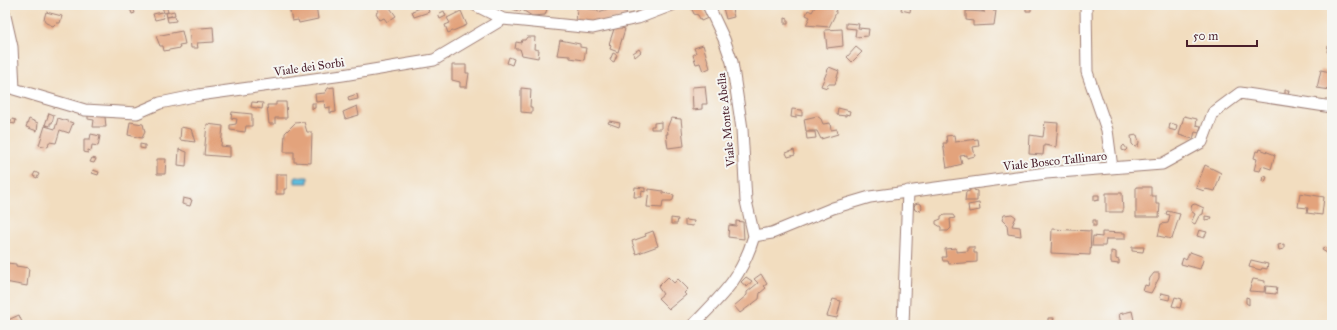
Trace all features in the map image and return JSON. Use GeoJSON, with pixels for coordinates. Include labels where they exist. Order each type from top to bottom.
{"type":"FeatureCollection","features":[{"type":"Feature","properties":{"kind":"street"},"geometry":{"type":"LineString","coordinates":[[475,5],[503,19],[593,28],[638,18],[672,5]]}},
{"type":"Feature","properties":{"kind":"street","name":"Viale Monte Abella"},"geometry":{"type":"LineString","coordinates":[[708,5],[724,39],[732,62],[742,129],[746,201],[754,236]]}},
{"type":"Feature","properties":{"kind":"street"},"geometry":{"type":"LineString","coordinates":[[1086,5],[1087,72],[1107,130],[1112,168]]}},
{"type":"Feature","properties":{"kind":"street","name":"Viale dei Sorbi"},"geometry":{"type":"LineString","coordinates":[[5,16],[12,47],[14,89],[84,110],[137,113],[160,103],[199,95],[343,76],[434,60],[503,19]]}},
{"type":"Feature","properties":{"kind":"street","name":"Viale Bosco Tallinaro"},"geometry":{"type":"LineString","coordinates":[[754,236],[772,232],[833,208],[870,197],[908,190],[1046,173],[1162,164],[1202,142],[1213,113],[1240,93],[1332,107]]}},
{"type":"Feature","properties":{"kind":"street"},"geometry":{"type":"LineString","coordinates":[[903,325],[908,190]]}},
{"type":"Feature","properties":{"kind":"street"},"geometry":{"type":"LineString","coordinates":[[693,325],[731,286],[743,267],[754,236]]}},
{"type":"Feature","properties":{"kind":"water"},"geometry":{"type":"Polygon","coordinates":[[[295,177],[308,177],[308,183],[295,183],[295,177]]]}},
{"type":"Feature","properties":{"kind":"building"},"geometry":{"type":"Polygon","coordinates":[[[129,5],[132,5],[135,13],[132,14],[129,5]]]}},
{"type":"Feature","properties":{"kind":"building"},"geometry":{"type":"Polygon","coordinates":[[[166,5],[168,12],[164,13],[162,6],[166,5]]]}},
{"type":"Feature","properties":{"kind":"building"},"geometry":{"type":"Polygon","coordinates":[[[316,5],[318,19],[299,23],[298,20],[292,21],[289,6],[316,5]]]}},
{"type":"Feature","properties":{"kind":"building"},"geometry":{"type":"Polygon","coordinates":[[[379,5],[388,5],[396,16],[387,22],[384,18],[380,20],[376,13],[379,11],[376,7],[379,5]]]}},
{"type":"Feature","properties":{"kind":"building"},"geometry":{"type":"Polygon","coordinates":[[[512,5],[535,5],[547,9],[545,15],[532,16],[521,9],[520,12],[511,8],[512,5]]]}},
{"type":"Feature","properties":{"kind":"building"},"geometry":{"type":"Polygon","coordinates":[[[577,5],[577,7],[562,6],[577,5]]]}},
{"type":"Feature","properties":{"kind":"building"},"geometry":{"type":"Polygon","coordinates":[[[621,5],[623,12],[626,11],[627,16],[598,23],[576,24],[577,7],[598,10],[598,12],[621,5]]]}},
{"type":"Feature","properties":{"kind":"building"},"geometry":{"type":"Polygon","coordinates":[[[690,5],[701,5],[708,18],[701,21],[698,15],[694,14],[690,5]]]}},
{"type":"Feature","properties":{"kind":"building"},"geometry":{"type":"Polygon","coordinates":[[[816,5],[835,5],[836,13],[829,27],[806,25],[810,17],[806,15],[808,10],[812,12],[816,5]]]}},
{"type":"Feature","properties":{"kind":"building"},"geometry":{"type":"Polygon","coordinates":[[[902,5],[911,5],[910,12],[901,10],[902,5]]]}},
{"type":"Feature","properties":{"kind":"building"},"geometry":{"type":"Polygon","coordinates":[[[980,5],[993,5],[993,11],[996,11],[994,25],[973,26],[973,21],[966,20],[966,11],[985,12],[982,11],[980,5]]]}},
{"type":"Feature","properties":{"kind":"building"},"geometry":{"type":"Polygon","coordinates":[[[1026,5],[1031,5],[1031,11],[1026,11],[1026,5]]]}},
{"type":"Feature","properties":{"kind":"building"},"geometry":{"type":"Polygon","coordinates":[[[427,6],[429,12],[414,17],[412,11],[427,6]]]}},
{"type":"Feature","properties":{"kind":"building"},"geometry":{"type":"Polygon","coordinates":[[[731,6],[734,17],[726,19],[723,8],[731,6]]]}},
{"type":"Feature","properties":{"kind":"building"},"geometry":{"type":"Polygon","coordinates":[[[174,11],[175,15],[167,17],[175,16],[176,21],[168,22],[166,13],[174,11]]]}},
{"type":"Feature","properties":{"kind":"building"},"geometry":{"type":"Polygon","coordinates":[[[444,11],[446,16],[440,19],[438,14],[444,11]]]}},
{"type":"Feature","properties":{"kind":"building"},"geometry":{"type":"Polygon","coordinates":[[[461,11],[467,25],[448,33],[445,25],[450,23],[447,18],[461,11]]]}},
{"type":"Feature","properties":{"kind":"building"},"geometry":{"type":"Polygon","coordinates":[[[46,12],[62,16],[60,23],[56,23],[53,26],[46,23],[44,19],[46,12]]]}},
{"type":"Feature","properties":{"kind":"building"},"geometry":{"type":"Polygon","coordinates":[[[162,12],[164,18],[155,20],[153,14],[162,12]]]}},
{"type":"Feature","properties":{"kind":"building"},"geometry":{"type":"Polygon","coordinates":[[[785,18],[788,19],[788,24],[785,24],[785,18]]]}},
{"type":"Feature","properties":{"kind":"building"},"geometry":{"type":"Polygon","coordinates":[[[846,23],[859,24],[858,28],[869,29],[868,36],[855,37],[856,29],[846,28],[846,23]]]}},
{"type":"Feature","properties":{"kind":"building"},"geometry":{"type":"Polygon","coordinates":[[[615,26],[625,29],[618,52],[610,49],[611,46],[609,44],[615,26]]]}},
{"type":"Feature","properties":{"kind":"building"},"geometry":{"type":"Polygon","coordinates":[[[213,27],[214,42],[197,43],[198,48],[191,48],[189,29],[213,27]]]}},
{"type":"Feature","properties":{"kind":"building"},"geometry":{"type":"Polygon","coordinates":[[[842,29],[843,46],[827,48],[825,30],[842,29]]]}},
{"type":"Feature","properties":{"kind":"building"},"geometry":{"type":"Polygon","coordinates":[[[182,31],[185,44],[179,45],[180,48],[164,51],[163,46],[160,46],[156,36],[182,31]]]}},
{"type":"Feature","properties":{"kind":"building"},"geometry":{"type":"Polygon","coordinates":[[[527,37],[535,37],[534,49],[539,50],[538,58],[522,55],[520,49],[515,49],[516,42],[521,43],[522,40],[525,40],[527,37]]]}},
{"type":"Feature","properties":{"kind":"building"},"geometry":{"type":"Polygon","coordinates":[[[560,40],[580,44],[580,47],[586,48],[584,60],[570,58],[570,56],[557,55],[560,40]]]}},
{"type":"Feature","properties":{"kind":"building"},"geometry":{"type":"Polygon","coordinates":[[[703,45],[710,68],[703,71],[700,63],[696,64],[693,55],[696,53],[694,48],[703,45]]]}},
{"type":"Feature","properties":{"kind":"building"},"geometry":{"type":"Polygon","coordinates":[[[1328,46],[1331,47],[1330,52],[1327,52],[1328,46]]]}},
{"type":"Feature","properties":{"kind":"building"},"geometry":{"type":"Polygon","coordinates":[[[856,47],[862,52],[852,62],[847,57],[856,47]]]}},
{"type":"Feature","properties":{"kind":"building"},"geometry":{"type":"Polygon","coordinates":[[[639,49],[641,52],[635,57],[633,53],[639,49]]]}},
{"type":"Feature","properties":{"kind":"building"},"geometry":{"type":"Polygon","coordinates":[[[613,53],[617,55],[614,62],[610,60],[613,53]]]}},
{"type":"Feature","properties":{"kind":"building"},"geometry":{"type":"Polygon","coordinates":[[[509,57],[514,59],[512,65],[507,63],[509,57]]]}},
{"type":"Feature","properties":{"kind":"building"},"geometry":{"type":"Polygon","coordinates":[[[452,65],[466,65],[466,73],[469,73],[467,87],[460,87],[460,82],[452,80],[452,65]]]}},
{"type":"Feature","properties":{"kind":"building"},"geometry":{"type":"Polygon","coordinates":[[[1332,66],[1330,90],[1317,88],[1321,70],[1330,72],[1332,66]]]}},
{"type":"Feature","properties":{"kind":"building"},"geometry":{"type":"Polygon","coordinates":[[[829,67],[839,71],[835,84],[828,84],[827,88],[821,86],[829,67]]]}},
{"type":"Feature","properties":{"kind":"building"},"geometry":{"type":"Polygon","coordinates":[[[705,86],[707,104],[702,104],[702,109],[693,110],[692,87],[705,86]]]}},
{"type":"Feature","properties":{"kind":"building"},"geometry":{"type":"Polygon","coordinates":[[[334,87],[336,112],[330,113],[330,107],[325,108],[324,101],[316,102],[315,94],[325,93],[328,88],[334,87]]]}},
{"type":"Feature","properties":{"kind":"building"},"geometry":{"type":"Polygon","coordinates":[[[521,88],[531,89],[530,107],[532,107],[532,113],[521,112],[521,88]]]}},
{"type":"Feature","properties":{"kind":"building"},"geometry":{"type":"Polygon","coordinates":[[[1285,90],[1289,90],[1288,95],[1285,95],[1285,90]]]}},
{"type":"Feature","properties":{"kind":"building"},"geometry":{"type":"Polygon","coordinates":[[[357,94],[358,99],[349,101],[348,97],[357,94]]]}},
{"type":"Feature","properties":{"kind":"building"},"geometry":{"type":"Polygon","coordinates":[[[252,102],[263,103],[262,109],[251,107],[252,102]]]}},
{"type":"Feature","properties":{"kind":"building"},"geometry":{"type":"Polygon","coordinates":[[[276,102],[286,102],[287,118],[275,118],[275,124],[269,124],[267,105],[276,105],[276,102]]]}},
{"type":"Feature","properties":{"kind":"building"},"geometry":{"type":"Polygon","coordinates":[[[312,103],[315,103],[315,108],[312,109],[312,103]]]}},
{"type":"Feature","properties":{"kind":"building"},"geometry":{"type":"Polygon","coordinates":[[[357,106],[359,115],[345,119],[343,112],[357,106]]]}},
{"type":"Feature","properties":{"kind":"building"},"geometry":{"type":"Polygon","coordinates":[[[838,108],[850,111],[849,115],[837,115],[838,108]]]}},
{"type":"Feature","properties":{"kind":"building"},"geometry":{"type":"Polygon","coordinates":[[[792,109],[802,110],[802,116],[796,115],[796,118],[791,117],[792,109]]]}},
{"type":"Feature","properties":{"kind":"building"},"geometry":{"type":"Polygon","coordinates":[[[232,112],[252,114],[252,126],[246,126],[245,132],[230,130],[230,125],[236,124],[237,119],[231,118],[232,112]]]}},
{"type":"Feature","properties":{"kind":"building"},"geometry":{"type":"Polygon","coordinates":[[[49,113],[54,115],[50,126],[45,125],[49,113]]]}},
{"type":"Feature","properties":{"kind":"building"},"geometry":{"type":"Polygon","coordinates":[[[88,115],[105,117],[106,127],[93,127],[94,120],[88,119],[88,115]]]}},
{"type":"Feature","properties":{"kind":"building"},"geometry":{"type":"Polygon","coordinates":[[[817,116],[821,119],[823,124],[830,123],[831,130],[837,129],[838,134],[821,139],[817,131],[806,131],[804,119],[817,116]]]}},
{"type":"Feature","properties":{"kind":"building"},"geometry":{"type":"Polygon","coordinates":[[[1184,116],[1197,119],[1196,125],[1201,126],[1199,133],[1195,132],[1193,139],[1179,135],[1184,116]]]}},
{"type":"Feature","properties":{"kind":"building"},"geometry":{"type":"Polygon","coordinates":[[[58,118],[73,123],[69,133],[60,130],[56,143],[49,142],[48,147],[39,145],[45,126],[55,129],[58,118]]]}},
{"type":"Feature","properties":{"kind":"building"},"geometry":{"type":"Polygon","coordinates":[[[671,118],[681,119],[684,146],[668,148],[666,134],[668,134],[667,128],[671,118]]]}},
{"type":"Feature","properties":{"kind":"building"},"geometry":{"type":"Polygon","coordinates":[[[12,119],[16,120],[15,124],[10,123],[12,119]]]}},
{"type":"Feature","properties":{"kind":"building"},"geometry":{"type":"Polygon","coordinates":[[[29,119],[38,123],[37,131],[26,127],[29,119]]]}},
{"type":"Feature","properties":{"kind":"building"},"geometry":{"type":"Polygon","coordinates":[[[609,121],[620,123],[619,127],[608,123],[609,121]]]}},
{"type":"Feature","properties":{"kind":"building"},"geometry":{"type":"Polygon","coordinates":[[[130,122],[143,124],[145,132],[142,138],[128,135],[130,122]]]}},
{"type":"Feature","properties":{"kind":"building"},"geometry":{"type":"Polygon","coordinates":[[[304,122],[307,132],[312,132],[311,163],[294,162],[294,152],[284,152],[285,133],[295,123],[304,122]]]}},
{"type":"Feature","properties":{"kind":"building"},"geometry":{"type":"Polygon","coordinates":[[[661,122],[661,129],[651,129],[651,126],[654,126],[654,123],[661,122]]]}},
{"type":"Feature","properties":{"kind":"building"},"geometry":{"type":"Polygon","coordinates":[[[1045,122],[1058,123],[1056,147],[1044,145],[1043,155],[1029,154],[1030,135],[1043,137],[1045,122]]]}},
{"type":"Feature","properties":{"kind":"building"},"geometry":{"type":"Polygon","coordinates":[[[1170,123],[1177,125],[1176,131],[1169,129],[1170,123]]]}},
{"type":"Feature","properties":{"kind":"building"},"geometry":{"type":"Polygon","coordinates":[[[207,124],[223,126],[221,146],[230,147],[230,157],[204,155],[207,124]]]}},
{"type":"Feature","properties":{"kind":"building"},"geometry":{"type":"Polygon","coordinates":[[[181,127],[191,129],[195,142],[180,140],[181,127]]]}},
{"type":"Feature","properties":{"kind":"building"},"geometry":{"type":"Polygon","coordinates":[[[806,132],[815,132],[816,138],[807,139],[806,132]]]}},
{"type":"Feature","properties":{"kind":"building"},"geometry":{"type":"Polygon","coordinates":[[[91,134],[100,136],[98,146],[92,145],[91,151],[88,150],[88,153],[84,152],[84,139],[90,139],[91,134]]]}},
{"type":"Feature","properties":{"kind":"building"},"geometry":{"type":"Polygon","coordinates":[[[954,135],[955,142],[978,139],[979,146],[973,147],[975,156],[967,158],[967,155],[960,156],[962,164],[947,168],[943,143],[947,143],[946,136],[954,135]]]}},
{"type":"Feature","properties":{"kind":"building"},"geometry":{"type":"Polygon","coordinates":[[[1137,135],[1139,142],[1138,146],[1135,147],[1132,144],[1131,136],[1137,135]]]}},
{"type":"Feature","properties":{"kind":"building"},"geometry":{"type":"Polygon","coordinates":[[[140,144],[145,145],[145,149],[140,148],[140,144]]]}},
{"type":"Feature","properties":{"kind":"building"},"geometry":{"type":"Polygon","coordinates":[[[1124,145],[1127,149],[1125,151],[1122,150],[1124,145]]]}},
{"type":"Feature","properties":{"kind":"building"},"geometry":{"type":"Polygon","coordinates":[[[179,149],[187,152],[186,166],[178,165],[179,149]]]}},
{"type":"Feature","properties":{"kind":"building"},"geometry":{"type":"Polygon","coordinates":[[[1260,149],[1275,155],[1271,169],[1262,166],[1260,171],[1254,170],[1257,159],[1254,158],[1256,151],[1259,152],[1260,149]]]}},
{"type":"Feature","properties":{"kind":"building"},"geometry":{"type":"Polygon","coordinates":[[[794,150],[795,155],[788,157],[786,153],[794,150]]]}},
{"type":"Feature","properties":{"kind":"building"},"geometry":{"type":"Polygon","coordinates":[[[92,158],[96,159],[94,163],[90,162],[92,158]]]}},
{"type":"Feature","properties":{"kind":"building"},"geometry":{"type":"Polygon","coordinates":[[[157,159],[166,159],[165,174],[157,174],[157,159]]]}},
{"type":"Feature","properties":{"kind":"building"},"geometry":{"type":"Polygon","coordinates":[[[1205,165],[1221,173],[1215,191],[1205,189],[1204,191],[1196,188],[1205,165]]]}},
{"type":"Feature","properties":{"kind":"building"},"geometry":{"type":"Polygon","coordinates":[[[93,170],[99,172],[98,175],[92,173],[93,170]]]}},
{"type":"Feature","properties":{"kind":"building"},"geometry":{"type":"Polygon","coordinates":[[[35,172],[39,174],[37,178],[33,176],[35,172]]]}},
{"type":"Feature","properties":{"kind":"building"},"geometry":{"type":"Polygon","coordinates":[[[276,174],[287,174],[287,189],[284,189],[284,194],[276,194],[276,174]]]}},
{"type":"Feature","properties":{"kind":"building"},"geometry":{"type":"Polygon","coordinates":[[[1263,176],[1267,177],[1265,182],[1262,181],[1263,176]]]}},
{"type":"Feature","properties":{"kind":"building"},"geometry":{"type":"Polygon","coordinates":[[[635,187],[645,188],[645,192],[642,191],[641,197],[634,197],[635,187]]]}},
{"type":"Feature","properties":{"kind":"building"},"geometry":{"type":"Polygon","coordinates":[[[969,187],[974,187],[974,190],[977,191],[977,201],[965,201],[966,192],[970,191],[969,187]]]}},
{"type":"Feature","properties":{"kind":"building"},"geometry":{"type":"Polygon","coordinates":[[[1136,187],[1151,187],[1151,196],[1156,196],[1156,204],[1160,204],[1159,217],[1136,217],[1136,187]]]}},
{"type":"Feature","properties":{"kind":"building"},"geometry":{"type":"Polygon","coordinates":[[[649,189],[663,191],[663,193],[674,195],[673,200],[663,201],[662,208],[647,207],[649,189]]]}},
{"type":"Feature","properties":{"kind":"building"},"geometry":{"type":"Polygon","coordinates":[[[1106,193],[1122,193],[1123,212],[1106,212],[1106,193]]]}},
{"type":"Feature","properties":{"kind":"building"},"geometry":{"type":"Polygon","coordinates":[[[1300,193],[1324,197],[1322,215],[1307,213],[1308,208],[1298,207],[1300,193]]]}},
{"type":"Feature","properties":{"kind":"building"},"geometry":{"type":"Polygon","coordinates":[[[1094,195],[1099,195],[1099,200],[1094,201],[1094,195]]]}},
{"type":"Feature","properties":{"kind":"building"},"geometry":{"type":"Polygon","coordinates":[[[183,198],[192,200],[190,206],[182,204],[183,198]]]}},
{"type":"Feature","properties":{"kind":"building"},"geometry":{"type":"Polygon","coordinates":[[[918,203],[921,204],[921,210],[918,211],[915,210],[914,207],[915,204],[918,203]]]}},
{"type":"Feature","properties":{"kind":"building"},"geometry":{"type":"Polygon","coordinates":[[[979,203],[980,210],[969,212],[968,205],[979,203]]]}},
{"type":"Feature","properties":{"kind":"building"},"geometry":{"type":"Polygon","coordinates":[[[1195,204],[1204,208],[1203,214],[1199,216],[1195,224],[1191,222],[1195,214],[1191,211],[1191,208],[1192,205],[1195,204]]]}},
{"type":"Feature","properties":{"kind":"building"},"geometry":{"type":"Polygon","coordinates":[[[1167,211],[1180,214],[1172,239],[1158,236],[1161,224],[1168,223],[1170,215],[1166,214],[1167,211]]]}},
{"type":"Feature","properties":{"kind":"building"},"geometry":{"type":"Polygon","coordinates":[[[1012,214],[1016,217],[1012,226],[1020,227],[1021,236],[1008,234],[1007,225],[1002,220],[1004,215],[1012,214]]]}},
{"type":"Feature","properties":{"kind":"building"},"geometry":{"type":"Polygon","coordinates":[[[953,215],[955,218],[950,219],[951,228],[948,231],[941,231],[941,227],[936,224],[936,221],[941,219],[941,216],[953,215]]]}},
{"type":"Feature","properties":{"kind":"building"},"geometry":{"type":"Polygon","coordinates":[[[1205,216],[1212,217],[1211,219],[1205,220],[1205,216]]]}},
{"type":"Feature","properties":{"kind":"building"},"geometry":{"type":"Polygon","coordinates":[[[671,218],[678,219],[677,224],[671,224],[671,218]]]}},
{"type":"Feature","properties":{"kind":"building"},"geometry":{"type":"Polygon","coordinates":[[[685,220],[694,221],[693,226],[685,225],[685,220]]]}},
{"type":"Feature","properties":{"kind":"building"},"geometry":{"type":"Polygon","coordinates":[[[1093,220],[1096,220],[1096,226],[1093,226],[1093,220]]]}},
{"type":"Feature","properties":{"kind":"building"},"geometry":{"type":"Polygon","coordinates":[[[736,221],[743,222],[744,239],[728,237],[729,225],[736,226],[736,221]]]}},
{"type":"Feature","properties":{"kind":"building"},"geometry":{"type":"Polygon","coordinates":[[[1052,229],[1091,231],[1090,255],[1051,253],[1052,229]]]}},
{"type":"Feature","properties":{"kind":"building"},"geometry":{"type":"Polygon","coordinates":[[[1199,230],[1207,232],[1204,238],[1197,236],[1199,230]]]}},
{"type":"Feature","properties":{"kind":"building"},"geometry":{"type":"Polygon","coordinates":[[[653,231],[658,246],[636,254],[632,241],[646,236],[645,234],[653,231]]]}},
{"type":"Feature","properties":{"kind":"building"},"geometry":{"type":"Polygon","coordinates":[[[1102,232],[1125,233],[1125,239],[1106,239],[1105,246],[1092,246],[1093,236],[1102,237],[1102,232]]]}},
{"type":"Feature","properties":{"kind":"building"},"geometry":{"type":"Polygon","coordinates":[[[1284,244],[1284,249],[1279,250],[1278,245],[1284,244]]]}},
{"type":"Feature","properties":{"kind":"building"},"geometry":{"type":"Polygon","coordinates":[[[968,247],[974,247],[974,253],[977,253],[977,262],[949,264],[948,261],[943,261],[942,257],[946,257],[945,249],[956,248],[956,252],[968,251],[968,247]]]}},
{"type":"Feature","properties":{"kind":"building"},"geometry":{"type":"Polygon","coordinates":[[[1132,247],[1144,247],[1143,252],[1132,251],[1132,247]]]}},
{"type":"Feature","properties":{"kind":"building"},"geometry":{"type":"Polygon","coordinates":[[[1324,247],[1328,249],[1332,247],[1332,256],[1322,250],[1324,247]]]}},
{"type":"Feature","properties":{"kind":"building"},"geometry":{"type":"Polygon","coordinates":[[[1111,251],[1116,252],[1116,259],[1119,260],[1119,264],[1111,263],[1111,251]]]}},
{"type":"Feature","properties":{"kind":"building"},"geometry":{"type":"Polygon","coordinates":[[[1190,252],[1204,257],[1200,269],[1181,264],[1183,258],[1186,260],[1190,252]]]}},
{"type":"Feature","properties":{"kind":"building"},"geometry":{"type":"Polygon","coordinates":[[[1251,260],[1268,264],[1267,269],[1262,268],[1261,270],[1249,267],[1251,260]]]}},
{"type":"Feature","properties":{"kind":"building"},"geometry":{"type":"Polygon","coordinates":[[[7,263],[29,268],[27,286],[5,282],[5,265],[7,265],[7,263]]]}},
{"type":"Feature","properties":{"kind":"building"},"geometry":{"type":"Polygon","coordinates":[[[1154,273],[1159,273],[1159,278],[1151,293],[1143,291],[1145,285],[1148,286],[1150,278],[1154,273]]]}},
{"type":"Feature","properties":{"kind":"building"},"geometry":{"type":"Polygon","coordinates":[[[761,274],[767,284],[764,286],[766,288],[760,293],[759,299],[740,313],[734,306],[758,283],[754,279],[761,274]]]}},
{"type":"Feature","properties":{"kind":"building"},"geometry":{"type":"Polygon","coordinates":[[[668,277],[674,283],[678,279],[688,289],[684,293],[686,295],[669,309],[658,298],[663,294],[658,287],[668,277]]]}},
{"type":"Feature","properties":{"kind":"building"},"geometry":{"type":"Polygon","coordinates":[[[746,277],[752,281],[747,287],[741,282],[746,277]]]}},
{"type":"Feature","properties":{"kind":"building"},"geometry":{"type":"Polygon","coordinates":[[[1253,279],[1265,281],[1264,292],[1249,291],[1253,279]]]}},
{"type":"Feature","properties":{"kind":"building"},"geometry":{"type":"Polygon","coordinates":[[[1266,286],[1277,287],[1276,294],[1265,293],[1266,286]]]}},
{"type":"Feature","properties":{"kind":"building"},"geometry":{"type":"Polygon","coordinates":[[[1161,293],[1170,295],[1169,300],[1160,298],[1161,293]]]}},
{"type":"Feature","properties":{"kind":"building"},"geometry":{"type":"Polygon","coordinates":[[[1175,297],[1182,299],[1180,308],[1172,306],[1175,297]]]}},
{"type":"Feature","properties":{"kind":"building"},"geometry":{"type":"Polygon","coordinates":[[[1246,297],[1249,298],[1249,305],[1246,303],[1246,297]]]}},
{"type":"Feature","properties":{"kind":"building"},"geometry":{"type":"Polygon","coordinates":[[[833,299],[841,301],[837,318],[827,316],[833,299]]]}},
{"type":"Feature","properties":{"kind":"building"},"geometry":{"type":"Polygon","coordinates":[[[1132,311],[1134,320],[1121,324],[1119,314],[1132,311]]]}},
{"type":"Feature","properties":{"kind":"building"},"geometry":{"type":"Polygon","coordinates":[[[19,315],[23,325],[10,325],[8,320],[19,315]]]}},
{"type":"Feature","properties":{"kind":"building"},"geometry":{"type":"Polygon","coordinates":[[[1048,318],[1054,318],[1053,322],[1048,322],[1048,318]]]}}]}
